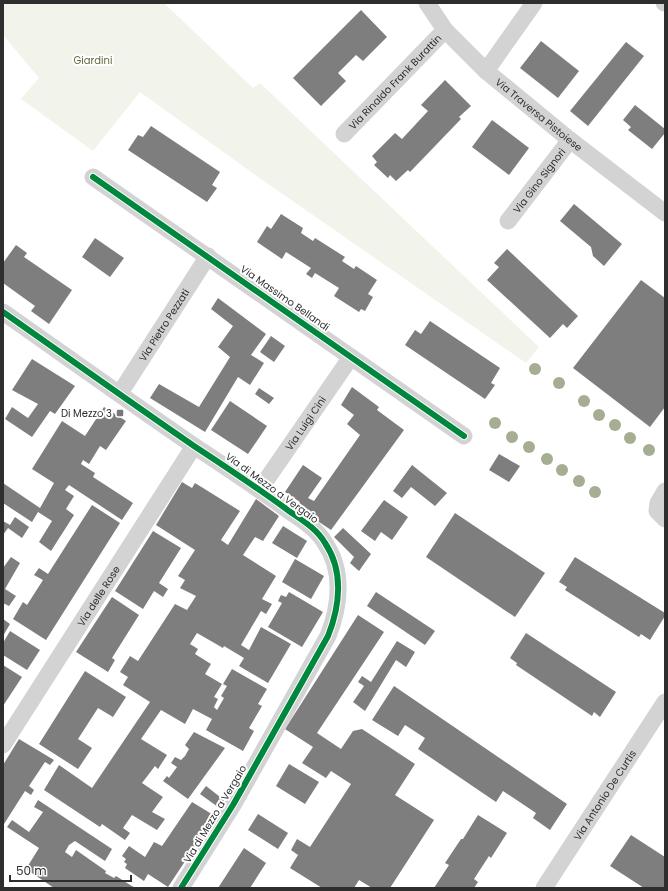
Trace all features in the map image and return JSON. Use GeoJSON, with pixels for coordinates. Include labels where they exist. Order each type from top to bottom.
{"type":"FeatureCollection","features":[{"type":"Feature","properties":{"kind":"street","name":"Via Traversa Pistoiese"},"geometry":{"type":"LineString","coordinates":[[427,3],[445,30],[486,71],[570,140],[665,213]]}},
{"type":"Feature","properties":{"kind":"street"},"geometry":{"type":"LineString","coordinates":[[486,71],[534,3]]}},
{"type":"Feature","properties":{"kind":"street","name":"Via Rinaldo Frank Burattin"},"geometry":{"type":"LineString","coordinates":[[344,134],[445,30]]}},
{"type":"Feature","properties":{"kind":"street","name":"Via Gino Signori"},"geometry":{"type":"LineString","coordinates":[[508,221],[570,140]]}},
{"type":"Feature","properties":{"kind":"street","name":"Via Massimo Bellandi"},"geometry":{"type":"LineString","coordinates":[[93,177],[464,436]]}},
{"type":"Feature","properties":{"kind":"street","name":"Via Pietro Pezzati"},"geometry":{"type":"LineString","coordinates":[[120,394],[208,256]]}},
{"type":"Feature","properties":{"kind":"street","name":"Via di Mezzo a Vergaio"},"geometry":{"type":"LineString","coordinates":[[3,312],[194,446],[260,489],[313,528],[320,535],[332,554],[339,591],[335,620],[320,652],[233,806],[181,888]]}},
{"type":"Feature","properties":{"kind":"street","name":"Via Luigi Cini"},"geometry":{"type":"LineString","coordinates":[[260,489],[351,357]]}},
{"type":"Feature","properties":{"kind":"street","name":"Via delle Rose"},"geometry":{"type":"LineString","coordinates":[[3,746],[194,446]]}},
{"type":"Feature","properties":{"kind":"street"},"geometry":{"type":"LineString","coordinates":[[665,491],[658,503],[657,511],[665,520]]}},
{"type":"Feature","properties":{"kind":"street","name":"Via Antonio De Curtis"},"geometry":{"type":"LineString","coordinates":[[544,888],[665,702]]}},
{"type":"Feature","properties":{"kind":"green space","name":"Giardini"},"geometry":{"type":"Polygon","coordinates":[[[3,3],[164,3],[253,88],[260,83],[539,347],[526,363],[261,179],[140,92],[93,151],[21,99],[39,78],[3,35],[3,3]]]}},
{"type":"Feature","properties":{"kind":"building"},"geometry":{"type":"Polygon","coordinates":[[[361,10],[387,37],[363,61],[356,55],[338,73],[346,81],[321,106],[293,78],[361,10]]]}},
{"type":"Feature","properties":{"kind":"building"},"geometry":{"type":"Polygon","coordinates":[[[541,41],[579,71],[558,98],[520,68],[541,41]]]}},
{"type":"Feature","properties":{"kind":"building"},"geometry":{"type":"Polygon","coordinates":[[[626,42],[644,56],[588,126],[570,111],[626,42]]]}},
{"type":"Feature","properties":{"kind":"building"},"geometry":{"type":"Polygon","coordinates":[[[445,80],[471,106],[459,117],[461,119],[410,172],[408,170],[396,181],[390,175],[388,178],[374,165],[377,162],[372,156],[395,133],[402,139],[428,111],[421,105],[445,80]]]}},
{"type":"Feature","properties":{"kind":"building"},"geometry":{"type":"Polygon","coordinates":[[[635,105],[665,129],[665,133],[652,149],[628,130],[631,127],[623,120],[635,105]]]}},
{"type":"Feature","properties":{"kind":"building"},"geometry":{"type":"Polygon","coordinates":[[[492,120],[529,148],[509,175],[472,147],[492,120]]]}},
{"type":"Feature","properties":{"kind":"building"},"geometry":{"type":"Polygon","coordinates":[[[151,126],[220,172],[212,185],[217,188],[207,202],[128,150],[138,135],[143,137],[151,126]]]}},
{"type":"Feature","properties":{"kind":"building"},"geometry":{"type":"Polygon","coordinates":[[[574,204],[622,244],[604,266],[593,256],[591,247],[560,221],[574,204]]]}},
{"type":"Feature","properties":{"kind":"building"},"geometry":{"type":"Polygon","coordinates":[[[281,214],[303,228],[301,233],[313,241],[315,238],[345,257],[342,261],[354,269],[356,266],[377,280],[368,294],[373,297],[365,311],[361,309],[359,312],[334,296],[339,288],[315,273],[312,278],[306,274],[311,268],[286,252],[282,259],[257,242],[267,226],[271,229],[281,214]]]}},
{"type":"Feature","properties":{"kind":"building"},"geometry":{"type":"Polygon","coordinates":[[[95,238],[124,258],[110,277],[82,257],[95,238]]]}},
{"type":"Feature","properties":{"kind":"building"},"geometry":{"type":"Polygon","coordinates":[[[16,245],[27,253],[24,257],[72,290],[49,324],[31,311],[35,306],[3,283],[3,263],[16,245]]]}},
{"type":"Feature","properties":{"kind":"building"},"geometry":{"type":"Polygon","coordinates":[[[507,249],[578,316],[567,328],[563,324],[550,338],[487,280],[499,267],[494,263],[507,249]]]}},
{"type":"Feature","properties":{"kind":"building"},"geometry":{"type":"Polygon","coordinates":[[[641,280],[665,298],[665,407],[650,427],[573,368],[641,280]]]}},
{"type":"Feature","properties":{"kind":"building"},"geometry":{"type":"Polygon","coordinates":[[[218,298],[266,334],[251,355],[264,363],[250,385],[238,377],[205,432],[150,398],[159,384],[199,407],[230,357],[218,347],[233,326],[211,309],[218,298]]]}},
{"type":"Feature","properties":{"kind":"building"},"geometry":{"type":"Polygon","coordinates":[[[430,321],[500,368],[491,383],[495,385],[485,399],[405,345],[415,330],[421,334],[430,321]]]}},
{"type":"Feature","properties":{"kind":"building"},"geometry":{"type":"Polygon","coordinates":[[[271,336],[285,346],[274,362],[260,352],[271,336]]]}},
{"type":"Feature","properties":{"kind":"building"},"geometry":{"type":"Polygon","coordinates":[[[32,359],[75,386],[55,414],[50,411],[32,437],[5,419],[12,407],[28,418],[38,404],[12,390],[32,359]]]}},
{"type":"Feature","properties":{"kind":"building"},"geometry":{"type":"Polygon","coordinates":[[[352,387],[379,407],[377,410],[404,430],[331,530],[297,507],[300,502],[285,492],[303,465],[322,478],[308,498],[314,501],[360,435],[347,424],[354,415],[341,405],[352,387]]]}},
{"type":"Feature","properties":{"kind":"building"},"geometry":{"type":"Polygon","coordinates":[[[259,388],[274,398],[269,404],[255,394],[259,388]]]}},
{"type":"Feature","properties":{"kind":"building"},"geometry":{"type":"Polygon","coordinates":[[[230,401],[267,426],[248,454],[211,430],[230,401]]]}},
{"type":"Feature","properties":{"kind":"building"},"geometry":{"type":"Polygon","coordinates":[[[104,407],[126,421],[106,450],[100,446],[89,464],[83,460],[81,464],[95,473],[93,477],[133,503],[122,520],[69,485],[65,490],[74,496],[66,509],[74,515],[51,551],[39,542],[52,521],[38,512],[32,522],[3,503],[3,483],[40,508],[54,483],[32,469],[62,421],[85,436],[104,407]]]}},
{"type":"Feature","properties":{"kind":"building"},"geometry":{"type":"Polygon","coordinates":[[[499,454],[520,466],[509,482],[489,470],[499,454]]]}},
{"type":"Feature","properties":{"kind":"building"},"geometry":{"type":"Polygon","coordinates":[[[412,465],[447,493],[435,506],[411,487],[402,498],[393,491],[412,465]]]}},
{"type":"Feature","properties":{"kind":"building"},"geometry":{"type":"Polygon","coordinates":[[[182,482],[192,488],[195,483],[240,511],[221,540],[228,545],[256,499],[279,516],[263,541],[255,537],[243,555],[276,576],[262,599],[272,604],[266,614],[261,611],[241,645],[249,650],[261,627],[291,644],[268,683],[239,666],[244,658],[224,646],[223,648],[197,633],[190,644],[198,649],[195,654],[211,664],[205,674],[222,684],[214,697],[218,699],[214,707],[217,710],[224,698],[221,696],[227,686],[223,684],[232,669],[267,689],[258,704],[262,706],[249,728],[254,731],[243,751],[206,730],[212,719],[193,709],[185,724],[161,710],[141,739],[167,755],[158,769],[155,766],[142,783],[163,797],[152,812],[165,819],[157,830],[132,815],[123,828],[130,833],[125,840],[102,824],[100,827],[44,790],[59,765],[92,788],[150,702],[123,685],[128,677],[120,672],[130,656],[138,661],[175,604],[187,610],[196,596],[180,588],[185,580],[178,576],[195,550],[156,525],[182,482]]]}},
{"type":"Feature","properties":{"kind":"building"},"geometry":{"type":"Polygon","coordinates":[[[384,500],[408,517],[392,540],[381,532],[375,541],[361,531],[384,500]]]}},
{"type":"Feature","properties":{"kind":"building"},"geometry":{"type":"Polygon","coordinates":[[[92,505],[120,523],[46,640],[13,619],[23,602],[27,605],[43,580],[34,575],[39,568],[48,574],[92,505]]]}},
{"type":"Feature","properties":{"kind":"building"},"geometry":{"type":"Polygon","coordinates":[[[455,513],[545,573],[515,617],[426,557],[455,513]]]}},
{"type":"Feature","properties":{"kind":"building"},"geometry":{"type":"Polygon","coordinates":[[[15,517],[29,527],[22,538],[8,528],[3,535],[3,521],[10,525],[15,517]]]}},
{"type":"Feature","properties":{"kind":"building"},"geometry":{"type":"Polygon","coordinates":[[[283,526],[307,541],[297,558],[272,543],[283,526]]]}},
{"type":"Feature","properties":{"kind":"building"},"geometry":{"type":"Polygon","coordinates":[[[343,528],[371,554],[359,571],[350,563],[354,557],[334,537],[343,528]]]}},
{"type":"Feature","properties":{"kind":"building"},"geometry":{"type":"Polygon","coordinates":[[[153,531],[181,548],[159,583],[168,589],[163,597],[154,591],[143,609],[115,591],[153,531]]]}},
{"type":"Feature","properties":{"kind":"building"},"geometry":{"type":"Polygon","coordinates":[[[11,557],[20,563],[5,589],[16,596],[9,606],[3,603],[3,568],[11,557]]]}},
{"type":"Feature","properties":{"kind":"building"},"geometry":{"type":"Polygon","coordinates":[[[575,557],[665,613],[665,616],[650,640],[641,634],[639,637],[565,590],[567,587],[559,582],[575,557]]]}},
{"type":"Feature","properties":{"kind":"building"},"geometry":{"type":"Polygon","coordinates":[[[295,559],[324,576],[311,599],[282,582],[295,559]]]}},
{"type":"Feature","properties":{"kind":"building"},"geometry":{"type":"Polygon","coordinates":[[[289,592],[323,612],[302,647],[268,627],[282,603],[278,601],[281,595],[286,597],[289,592]]]}},
{"type":"Feature","properties":{"kind":"building"},"geometry":{"type":"Polygon","coordinates":[[[376,592],[435,631],[425,645],[367,606],[376,592]]]}},
{"type":"Feature","properties":{"kind":"building"},"geometry":{"type":"Polygon","coordinates":[[[112,597],[139,615],[112,658],[115,660],[108,672],[76,652],[112,597]]]}},
{"type":"Feature","properties":{"kind":"building"},"geometry":{"type":"Polygon","coordinates":[[[358,615],[384,632],[317,733],[341,749],[353,731],[362,729],[415,764],[395,795],[434,820],[390,888],[372,888],[359,880],[354,888],[322,888],[290,868],[298,855],[291,850],[297,839],[310,847],[351,784],[331,771],[326,778],[302,763],[313,747],[285,729],[358,615]]]}},
{"type":"Feature","properties":{"kind":"building"},"geometry":{"type":"Polygon","coordinates":[[[3,619],[10,624],[3,636],[3,619]]]}},
{"type":"Feature","properties":{"kind":"building"},"geometry":{"type":"Polygon","coordinates":[[[10,631],[40,650],[27,670],[3,655],[3,643],[10,631]]]}},
{"type":"Feature","properties":{"kind":"building"},"geometry":{"type":"Polygon","coordinates":[[[526,633],[616,692],[600,717],[594,712],[592,716],[516,665],[517,663],[510,658],[526,633]]]}},
{"type":"Feature","properties":{"kind":"building"},"geometry":{"type":"Polygon","coordinates":[[[397,641],[415,652],[406,667],[396,660],[365,711],[353,702],[364,686],[358,682],[362,676],[371,682],[397,641]]]}},
{"type":"Feature","properties":{"kind":"building"},"geometry":{"type":"Polygon","coordinates":[[[3,665],[22,677],[3,706],[3,665]]]}},
{"type":"Feature","properties":{"kind":"building"},"geometry":{"type":"Polygon","coordinates":[[[85,671],[126,697],[113,717],[98,708],[78,739],[92,748],[78,769],[39,744],[85,671]]]}},
{"type":"Feature","properties":{"kind":"building"},"geometry":{"type":"Polygon","coordinates":[[[394,686],[567,804],[550,830],[533,818],[536,813],[503,791],[496,802],[418,749],[425,738],[405,725],[398,736],[372,720],[394,686]]]}},
{"type":"Feature","properties":{"kind":"building"},"geometry":{"type":"Polygon","coordinates":[[[194,732],[225,748],[188,799],[163,781],[167,776],[169,778],[177,767],[171,763],[175,757],[181,760],[185,756],[189,749],[185,745],[194,732]]]}},
{"type":"Feature","properties":{"kind":"building"},"geometry":{"type":"Polygon","coordinates":[[[19,739],[54,760],[50,765],[45,762],[29,786],[34,790],[31,795],[25,791],[3,824],[3,765],[19,739]]]}},
{"type":"Feature","properties":{"kind":"building"},"geometry":{"type":"Polygon","coordinates":[[[289,764],[319,782],[305,804],[276,786],[289,764]]]}},
{"type":"Feature","properties":{"kind":"building"},"geometry":{"type":"Polygon","coordinates":[[[206,786],[224,800],[218,807],[200,794],[206,786]]]}},
{"type":"Feature","properties":{"kind":"building"},"geometry":{"type":"Polygon","coordinates":[[[38,800],[112,849],[105,861],[75,841],[69,845],[65,852],[72,857],[76,850],[106,871],[105,873],[114,878],[116,876],[135,888],[54,888],[26,869],[39,848],[7,827],[12,820],[29,832],[43,812],[34,807],[38,800]]]}},
{"type":"Feature","properties":{"kind":"building"},"geometry":{"type":"Polygon","coordinates":[[[192,802],[215,816],[168,887],[148,874],[144,881],[125,868],[127,864],[124,862],[126,859],[122,856],[129,846],[145,857],[154,842],[162,846],[192,802]]]}},
{"type":"Feature","properties":{"kind":"building"},"geometry":{"type":"Polygon","coordinates":[[[258,814],[288,833],[278,849],[248,830],[258,814]]]}},
{"type":"Feature","properties":{"kind":"building"},"geometry":{"type":"Polygon","coordinates":[[[478,815],[507,833],[491,858],[489,856],[474,879],[478,882],[474,888],[434,888],[449,865],[445,863],[461,839],[463,839],[478,815]]]}},
{"type":"Feature","properties":{"kind":"building"},"geometry":{"type":"Polygon","coordinates":[[[631,835],[665,857],[665,888],[644,888],[610,866],[631,835]]]}},
{"type":"Feature","properties":{"kind":"building"},"geometry":{"type":"Polygon","coordinates":[[[244,848],[266,863],[250,888],[218,888],[244,848]]]}},
{"type":"Feature","properties":{"kind":"cycle path"},"geometry":{"type":"LineString","coordinates":[[93,177],[464,436]]}},
{"type":"Feature","properties":{"kind":"cycle path"},"geometry":{"type":"LineString","coordinates":[[3,312],[304,521],[322,538],[335,565],[338,589],[337,601],[328,636],[233,805],[181,888]]}},
{"type":"Feature","properties":{"kind":"place","name":"Di Mezzo 3"},"geometry":{"type":"Point","coordinates":[120,413]}}]}
